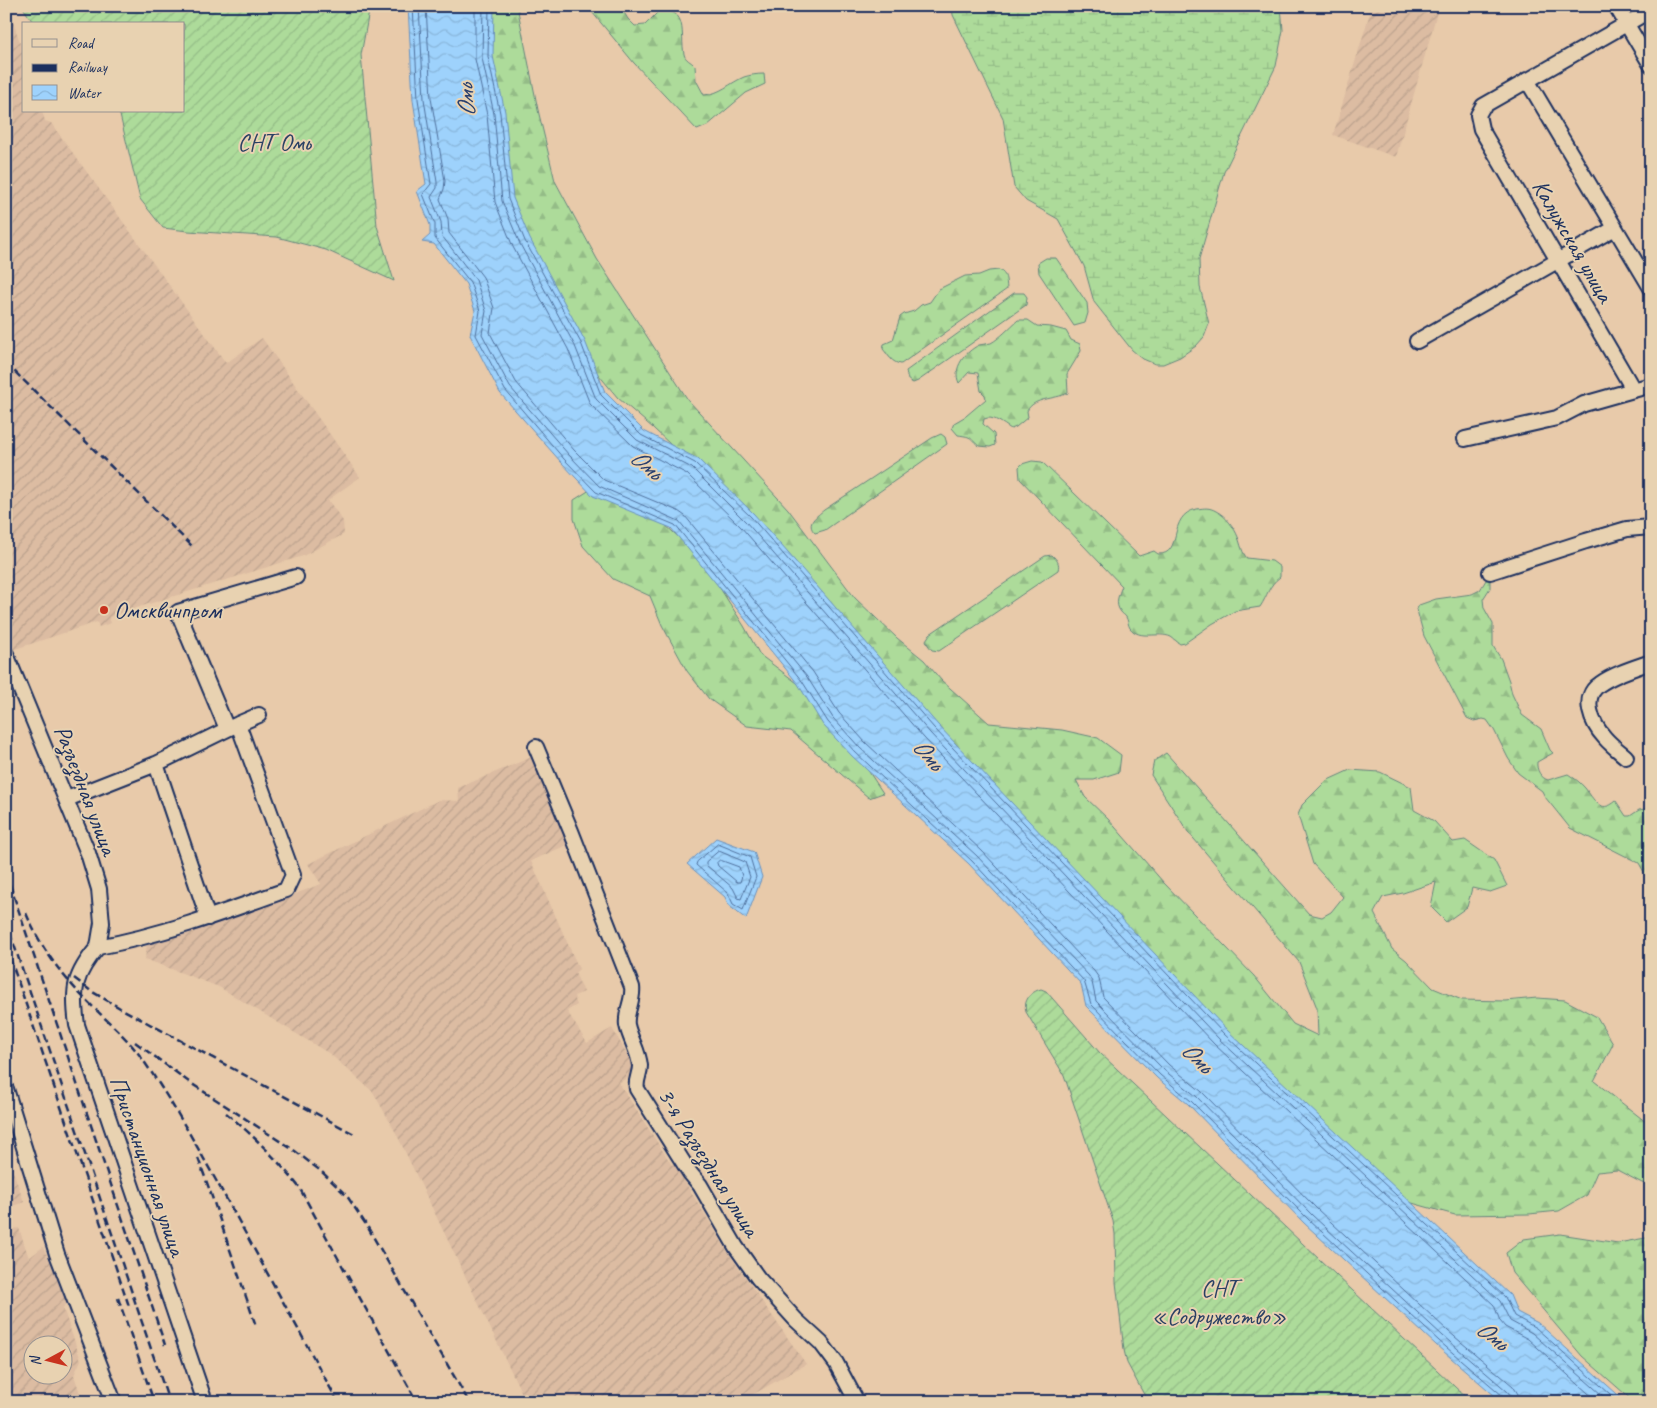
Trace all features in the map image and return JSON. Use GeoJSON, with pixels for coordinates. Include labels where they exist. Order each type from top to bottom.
{"type":"FeatureCollection","features":[{"type":"Feature","properties":{"kind":"street"},"geometry":{"type":"LineString","coordinates":[[1616,6],[1651,65]]}},
{"type":"Feature","properties":{"kind":"street"},"geometry":{"type":"LineString","coordinates":[[1651,10],[1528,80],[1651,288]]}},
{"type":"Feature","properties":{"kind":"street","name":"Калужская улица"},"geometry":{"type":"LineString","coordinates":[[1528,80],[1483,106],[1478,114],[1481,129],[1633,389]]}},
{"type":"Feature","properties":{"kind":"street"},"geometry":{"type":"LineString","coordinates":[[1417,341],[1615,228]]}},
{"type":"Feature","properties":{"kind":"street"},"geometry":{"type":"LineString","coordinates":[[1465,439],[1557,418],[1584,404],[1633,389],[1651,386]]}},
{"type":"Feature","properties":{"kind":"street"},"geometry":{"type":"LineString","coordinates":[[1490,572],[1627,529],[1651,527]]}},
{"type":"Feature","properties":{"kind":"street"},"geometry":{"type":"LineString","coordinates":[[98,947],[130,941],[208,918],[286,890],[293,875],[232,726],[178,612],[296,577]]}},
{"type":"Feature","properties":{"kind":"street","name":"Разъездная улица"},"geometry":{"type":"LineString","coordinates":[[6,654],[88,853],[99,889],[102,923],[98,947]]}},
{"type":"Feature","properties":{"kind":"street"},"geometry":{"type":"LineString","coordinates":[[1626,757],[1604,738],[1591,716],[1588,702],[1591,692],[1600,683],[1651,662]]}},
{"type":"Feature","properties":{"kind":"street"},"geometry":{"type":"LineString","coordinates":[[67,799],[156,764],[232,726],[260,715]]}},
{"type":"Feature","properties":{"kind":"street","name":"3-я Разъездная улица"},"geometry":{"type":"LineString","coordinates":[[536,748],[571,831],[632,987],[633,993],[627,1025],[640,1065],[636,1084],[637,1089],[690,1173],[700,1185],[736,1247],[758,1278],[820,1343],[836,1363],[857,1402]]}},
{"type":"Feature","properties":{"kind":"street"},"geometry":{"type":"LineString","coordinates":[[156,764],[208,918]]}},
{"type":"Feature","properties":{"kind":"street","name":"Пристанционная улица"},"geometry":{"type":"LineString","coordinates":[[98,947],[85,962],[74,987],[76,1025],[205,1402]]}},
{"type":"Feature","properties":{"kind":"street"},"geometry":{"type":"LineString","coordinates":[[6,1089],[57,1254],[114,1402]]}},
{"type":"Feature","properties":{"kind":"shaded area"},"geometry":{"type":"Polygon","coordinates":[[[6,6],[8,6],[22,49],[22,112],[42,112],[45,121],[51,123],[226,363],[262,338],[360,477],[328,500],[343,521],[344,534],[303,556],[109,617],[111,623],[99,627],[97,622],[6,652],[6,6]]]}},
{"type":"Feature","properties":{"kind":"shaded area"},"geometry":{"type":"Polygon","coordinates":[[[1372,6],[1439,6],[1396,157],[1333,135],[1372,6]]]}},
{"type":"Feature","properties":{"kind":"shaded area"},"geometry":{"type":"Polygon","coordinates":[[[534,756],[569,844],[531,861],[579,969],[575,973],[584,992],[574,996],[577,1005],[567,1011],[587,1043],[612,1028],[637,1071],[619,1083],[672,1165],[674,1164],[731,1257],[806,1364],[740,1402],[526,1402],[396,1133],[373,1092],[330,1054],[219,987],[145,959],[147,944],[236,917],[321,884],[308,864],[439,800],[459,801],[458,788],[534,756]]]}},
{"type":"Feature","properties":{"kind":"shaded area"},"geometry":{"type":"Polygon","coordinates":[[[6,1138],[12,1151],[7,1154],[24,1202],[7,1208],[14,1229],[19,1228],[29,1258],[43,1247],[68,1299],[63,1308],[81,1360],[74,1375],[83,1402],[6,1402],[6,1138]]]}},
{"type":"Feature","properties":{"kind":"green space","name":"СНТ Омь"},"geometry":{"type":"Polygon","coordinates":[[[22,6],[370,6],[361,55],[377,226],[394,281],[326,250],[277,237],[163,228],[140,199],[119,112],[185,112],[185,22],[33,22],[22,6]]]}},
{"type":"Feature","properties":{"kind":"green space"},"geometry":{"type":"Polygon","coordinates":[[[485,6],[517,6],[538,110],[555,181],[597,259],[688,400],[788,509],[855,598],[897,638],[924,660],[941,680],[989,723],[1062,730],[1098,738],[1121,755],[1119,772],[1094,780],[1076,780],[1085,797],[1108,819],[1164,883],[1254,976],[1293,1024],[1318,1036],[1317,1008],[1299,962],[1188,832],[1151,775],[1154,761],[1166,753],[1309,914],[1322,917],[1331,912],[1343,897],[1313,864],[1298,815],[1302,805],[1326,781],[1350,770],[1380,772],[1411,787],[1414,810],[1434,821],[1453,842],[1465,840],[1494,860],[1507,886],[1490,892],[1472,888],[1467,907],[1446,922],[1431,907],[1436,882],[1403,893],[1383,897],[1374,913],[1392,949],[1406,960],[1433,988],[1462,1000],[1505,1001],[1537,998],[1565,1000],[1597,1017],[1613,1044],[1594,1081],[1651,1126],[1651,1185],[1642,1183],[1617,1170],[1597,1172],[1587,1195],[1559,1211],[1529,1214],[1455,1215],[1387,1196],[1341,1159],[711,483],[618,398],[583,356],[510,208],[485,6]]]}},
{"type":"Feature","properties":{"kind":"green space"},"geometry":{"type":"Polygon","coordinates":[[[587,6],[620,6],[635,26],[645,25],[659,11],[669,11],[675,14],[681,24],[685,56],[695,66],[696,80],[704,95],[715,93],[739,79],[751,75],[764,74],[765,84],[746,93],[707,126],[697,130],[634,63],[587,6]]]}},
{"type":"Feature","properties":{"kind":"green space"},"geometry":{"type":"Polygon","coordinates":[[[952,6],[1281,6],[1283,30],[1276,66],[1224,172],[1199,259],[1200,287],[1209,324],[1204,337],[1196,346],[1180,357],[1163,364],[1155,364],[1143,359],[1132,350],[1094,302],[1084,266],[1058,219],[1026,201],[1014,187],[1003,118],[953,15],[952,6]]]}},
{"type":"Feature","properties":{"kind":"green space"},"geometry":{"type":"Polygon","coordinates":[[[1046,258],[1056,258],[1087,303],[1088,313],[1085,323],[1074,326],[1039,273],[1038,263],[1046,258]]]}},
{"type":"Feature","properties":{"kind":"green space"},"geometry":{"type":"Polygon","coordinates":[[[999,270],[1005,275],[1007,289],[901,364],[893,360],[883,349],[884,344],[893,340],[900,317],[930,302],[939,289],[965,276],[999,270]]]}},
{"type":"Feature","properties":{"kind":"green space"},"geometry":{"type":"Polygon","coordinates":[[[1014,293],[1024,293],[1027,297],[1026,305],[918,381],[913,383],[908,380],[906,371],[1014,293]]]}},
{"type":"Feature","properties":{"kind":"green space"},"geometry":{"type":"Polygon","coordinates":[[[1018,320],[1028,320],[1037,326],[1066,331],[1071,340],[1080,344],[1081,351],[1067,374],[1068,393],[1034,403],[1027,411],[1028,417],[1011,429],[994,419],[984,419],[983,424],[994,434],[995,445],[990,447],[979,446],[971,438],[958,435],[952,428],[954,423],[966,416],[986,399],[981,391],[978,373],[969,372],[959,383],[957,372],[961,361],[969,352],[979,345],[991,343],[1018,320]]]}},
{"type":"Feature","properties":{"kind":"green space"},"geometry":{"type":"Polygon","coordinates":[[[941,434],[945,437],[947,444],[825,530],[815,533],[811,526],[815,517],[932,438],[941,434]]]}},
{"type":"Feature","properties":{"kind":"green space"},"geometry":{"type":"Polygon","coordinates":[[[1032,461],[1042,462],[1139,556],[1154,551],[1158,554],[1166,553],[1174,542],[1181,519],[1187,513],[1197,509],[1209,508],[1220,513],[1229,522],[1247,558],[1272,561],[1280,567],[1280,577],[1271,587],[1260,607],[1235,611],[1185,643],[1180,644],[1166,635],[1144,635],[1134,632],[1118,606],[1122,586],[1020,479],[1019,467],[1032,461]]]}},
{"type":"Feature","properties":{"kind":"green space"},"geometry":{"type":"Polygon","coordinates":[[[593,488],[647,509],[699,555],[760,655],[813,695],[844,734],[883,793],[869,798],[791,731],[747,726],[709,699],[687,671],[662,625],[650,596],[613,579],[583,546],[574,519],[574,500],[593,488]]]}},
{"type":"Feature","properties":{"kind":"green space"},"geometry":{"type":"Polygon","coordinates":[[[1052,555],[1058,562],[1058,570],[939,651],[932,650],[928,645],[926,640],[930,634],[1045,556],[1052,555]]]}},
{"type":"Feature","properties":{"kind":"green space"},"geometry":{"type":"Polygon","coordinates":[[[1490,579],[1490,588],[1483,599],[1484,608],[1493,624],[1493,646],[1501,659],[1512,694],[1522,715],[1541,729],[1553,753],[1537,762],[1537,768],[1543,777],[1548,780],[1568,774],[1583,786],[1598,804],[1606,806],[1616,801],[1626,816],[1630,816],[1639,810],[1651,808],[1651,885],[1639,863],[1570,828],[1542,791],[1518,773],[1487,720],[1474,721],[1467,718],[1424,636],[1417,609],[1419,605],[1436,599],[1472,594],[1480,590],[1486,580],[1490,579]]]}},
{"type":"Feature","properties":{"kind":"green space","name":"СНТ «Содружество»"},"geometry":{"type":"Polygon","coordinates":[[[1041,989],[1046,991],[1100,1053],[1471,1402],[1148,1402],[1127,1363],[1124,1350],[1116,1282],[1113,1221],[1064,1075],[1026,1012],[1025,1008],[1028,997],[1041,989]]]}},
{"type":"Feature","properties":{"kind":"green space"},"geometry":{"type":"Polygon","coordinates":[[[1560,1234],[1618,1243],[1651,1237],[1651,1402],[1634,1402],[1582,1356],[1512,1273],[1506,1253],[1524,1239],[1560,1234]]]}},
{"type":"Feature","properties":{"kind":"water","name":"Омь"},"geometry":{"type":"Polygon","coordinates":[[[408,6],[494,6],[493,56],[505,112],[513,198],[530,239],[585,341],[605,392],[644,431],[698,459],[754,514],[938,725],[1228,1031],[1510,1295],[1517,1312],[1538,1323],[1626,1402],[1502,1402],[1436,1345],[1304,1223],[1188,1104],[1157,1078],[1086,1006],[1081,984],[969,864],[852,756],[823,725],[798,684],[671,528],[593,496],[500,393],[470,335],[475,311],[466,284],[434,244],[422,242],[430,235],[430,225],[417,191],[426,184],[413,100],[408,6]]]}},
{"type":"Feature","properties":{"kind":"water"},"geometry":{"type":"Polygon","coordinates":[[[716,838],[754,852],[762,877],[746,919],[729,906],[725,897],[687,864],[716,838]]]}},
{"type":"Feature","properties":{"kind":"railway"},"geometry":{"type":"LineString","coordinates":[[6,363],[193,547]]}},
{"type":"Feature","properties":{"kind":"railway"},"geometry":{"type":"LineString","coordinates":[[6,873],[165,1345]]}},
{"type":"Feature","properties":{"kind":"railway"},"geometry":{"type":"LineString","coordinates":[[26,913],[38,938],[61,971],[78,992],[131,1044],[168,1098],[236,1216],[338,1402]]}},
{"type":"Feature","properties":{"kind":"railway"},"geometry":{"type":"LineString","coordinates":[[6,921],[169,1402]]}},
{"type":"Feature","properties":{"kind":"railway"},"geometry":{"type":"LineString","coordinates":[[6,946],[129,1306]]}},
{"type":"Feature","properties":{"kind":"railway"},"geometry":{"type":"LineString","coordinates":[[74,978],[91,991],[120,1008],[356,1135]]}},
{"type":"Feature","properties":{"kind":"railway"},"geometry":{"type":"LineString","coordinates":[[135,1042],[189,1082],[295,1151],[322,1172],[347,1196],[367,1226],[469,1402]]}},
{"type":"Feature","properties":{"kind":"railway"},"geometry":{"type":"LineString","coordinates":[[226,1113],[264,1148],[299,1187],[417,1402]]}},
{"type":"Feature","properties":{"kind":"railway"},"geometry":{"type":"LineString","coordinates":[[198,1158],[256,1326]]}},
{"type":"Feature","properties":{"kind":"railway"},"geometry":{"type":"LineString","coordinates":[[118,1298],[154,1402]]}},
{"type":"Feature","properties":{"kind":"place","name":"Омсквинпром"},"geometry":{"type":"Point","coordinates":[104,610]}}]}
